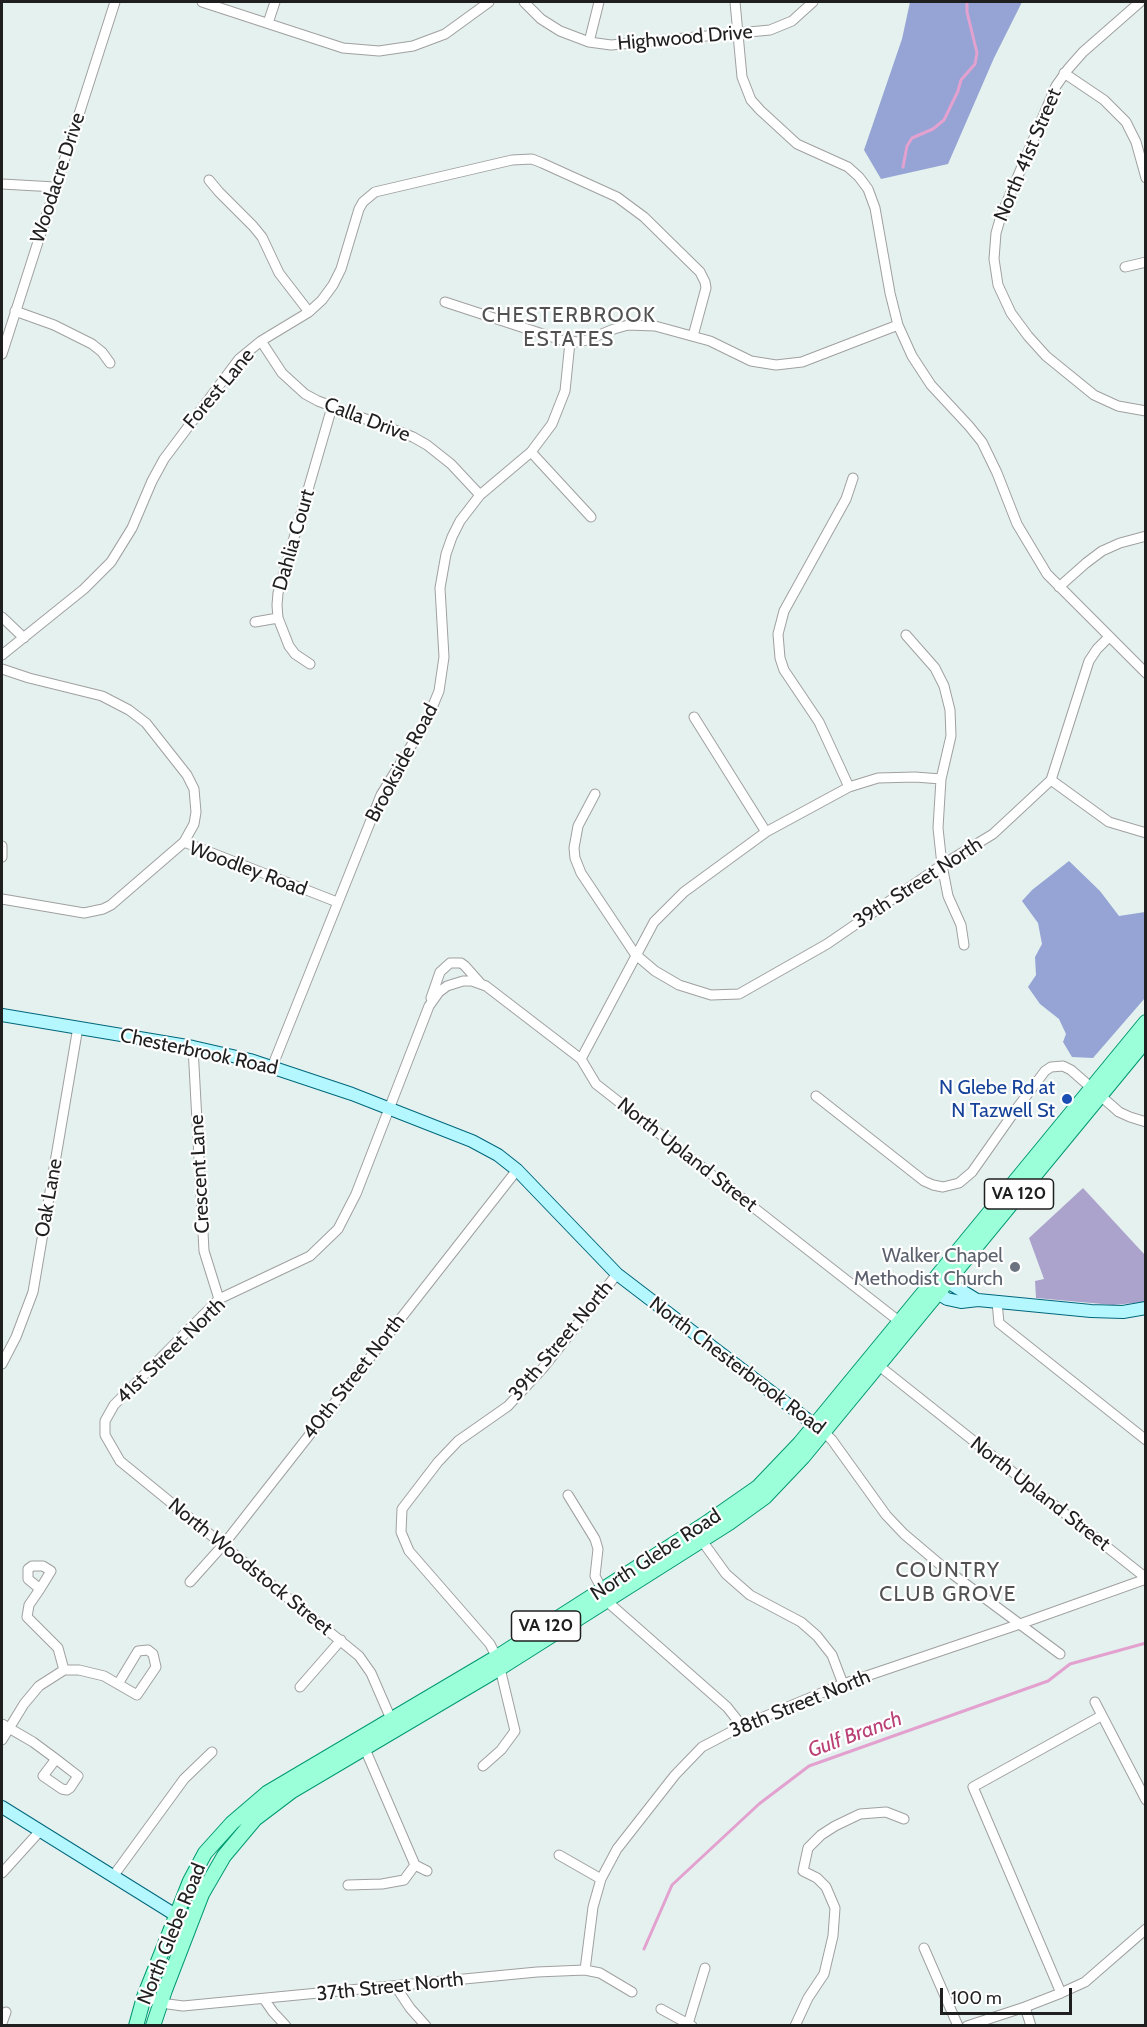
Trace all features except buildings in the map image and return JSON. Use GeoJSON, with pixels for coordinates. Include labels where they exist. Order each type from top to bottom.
{"type":"FeatureCollection","features":[{"type":"Feature","properties":{"kind":"main road","name":"North Glebe Road"},"geometry":{"type":"LineString","coordinates":[[153,2025],[190,1924],[215,1869],[233,1843],[255,1819],[292,1791],[365,1749],[699,1535],[758,1487],[819,1428],[878,1365],[937,1285],[1096,1091],[1146,1022]]}},
{"type":"Feature","properties":{"kind":"main road","name":"North Glebe Road"},"geometry":{"type":"LineString","coordinates":[[1096,1091],[1146,1040]]}},
{"type":"Feature","properties":{"kind":"main road","name":"North Glebe Road"},"geometry":{"type":"LineString","coordinates":[[819,1428],[900,1322],[937,1285]]}},
{"type":"Feature","properties":{"kind":"main road","name":"North Glebe Road"},"geometry":{"type":"LineString","coordinates":[[136,2025],[144,1997],[190,1881],[205,1853],[232,1823],[267,1793],[392,1719],[499,1662]]}},
{"type":"Feature","properties":{"kind":"street","name":"Woodacre Drive"},"geometry":{"type":"LineString","coordinates":[[2,354],[115,2]]}},
{"type":"Feature","properties":{"kind":"street"},"geometry":{"type":"LineString","coordinates":[[202,2],[343,48],[370,51],[395,50],[413,46],[445,34],[489,2]]}},
{"type":"Feature","properties":{"kind":"street"},"geometry":{"type":"LineString","coordinates":[[268,23],[275,2]]}},
{"type":"Feature","properties":{"kind":"street","name":"Highwood Drive"},"geometry":{"type":"LineString","coordinates":[[524,2],[535,14],[554,28],[589,42],[619,45],[777,28],[792,21],[813,2]]}},
{"type":"Feature","properties":{"kind":"street"},"geometry":{"type":"LineString","coordinates":[[589,42],[599,2]]}},
{"type":"Feature","properties":{"kind":"street"},"geometry":{"type":"LineString","coordinates":[[735,2],[744,83],[748,94],[759,111],[797,144],[848,167],[868,189],[875,208],[890,293],[906,347],[924,376],[969,426],[986,450],[1022,535],[1041,565],[1059,587],[1146,673]]}},
{"type":"Feature","properties":{"kind":"street","name":"North 41st Street"},"geometry":{"type":"LineString","coordinates":[[1140,2],[1083,52],[1064,74],[1049,101],[1001,216],[994,242],[994,259],[996,276],[1002,294],[1019,326],[1046,356],[1081,385],[1110,403],[1146,411]]}},
{"type":"Feature","properties":{"kind":"street"},"geometry":{"type":"LineString","coordinates":[[1064,74],[1116,110],[1142,147],[1146,178]]}},
{"type":"Feature","properties":{"kind":"street","name":"Forest Lane"},"geometry":{"type":"LineString","coordinates":[[2,655],[84,589],[111,562],[132,528],[152,481],[181,435],[239,359],[261,341],[309,312],[333,285],[341,269],[359,209],[368,196],[396,186],[512,160],[532,159],[616,197],[644,217],[703,275],[706,288],[693,336]]}},
{"type":"Feature","properties":{"kind":"street"},"geometry":{"type":"LineString","coordinates":[[209,180],[254,226],[262,237],[279,273],[309,312]]}},
{"type":"Feature","properties":{"kind":"street"},"geometry":{"type":"LineString","coordinates":[[2,184],[55,188]]}},
{"type":"Feature","properties":{"kind":"street"},"geometry":{"type":"LineString","coordinates":[[1125,267],[1146,262]]}},
{"type":"Feature","properties":{"kind":"street"},"geometry":{"type":"LineString","coordinates":[[445,302],[570,342],[587,340],[614,329],[641,325],[655,326],[710,341],[751,361],[783,365],[802,362],[898,325]]}},
{"type":"Feature","properties":{"kind":"street"},"geometry":{"type":"LineString","coordinates":[[15,311],[54,325],[92,344],[110,363]]}},
{"type":"Feature","properties":{"kind":"street","name":"Calla Drive"},"geometry":{"type":"LineString","coordinates":[[261,341],[282,373],[294,385],[318,401],[413,437],[427,445],[445,459],[480,495]]}},
{"type":"Feature","properties":{"kind":"street","name":"Brookside Road"},"geometry":{"type":"LineString","coordinates":[[272,1066],[381,795],[434,707],[443,673],[444,657],[440,588],[444,562],[452,537],[459,521],[480,495],[531,452],[552,424],[568,374],[570,342]]}},
{"type":"Feature","properties":{"kind":"street","name":"Dahlia Court"},"geometry":{"type":"LineString","coordinates":[[310,664],[295,654],[283,636],[278,618],[278,593],[332,407]]}},
{"type":"Feature","properties":{"kind":"street"},"geometry":{"type":"LineString","coordinates":[[531,452],[591,517]]}},
{"type":"Feature","properties":{"kind":"street"},"geometry":{"type":"LineString","coordinates":[[849,787],[819,722],[789,681],[777,645],[784,611],[846,499],[853,478]]}},
{"type":"Feature","properties":{"kind":"street"},"geometry":{"type":"LineString","coordinates":[[1059,587],[1102,551],[1146,536]]}},
{"type":"Feature","properties":{"kind":"street"},"geometry":{"type":"LineString","coordinates":[[2,617],[24,638]]}},
{"type":"Feature","properties":{"kind":"street"},"geometry":{"type":"LineString","coordinates":[[255,622],[278,618]]}},
{"type":"Feature","properties":{"kind":"street"},"geometry":{"type":"LineString","coordinates":[[906,635],[935,668],[944,686],[950,710],[951,736],[941,779],[938,828],[948,896],[961,925],[964,945]]}},
{"type":"Feature","properties":{"kind":"street","name":"39th Street North"},"geometry":{"type":"LineString","coordinates":[[596,794],[578,826],[574,848],[575,858],[580,873],[635,954],[655,971],[679,985],[711,995],[740,994],[826,944],[993,834],[1051,780],[1066,740],[1089,661],[1096,649],[1109,637]]}},
{"type":"Feature","properties":{"kind":"street"},"geometry":{"type":"LineString","coordinates":[[2,669],[102,696],[129,710],[146,723],[187,775],[194,789],[196,800],[194,824],[184,842]]}},
{"type":"Feature","properties":{"kind":"street"},"geometry":{"type":"LineString","coordinates":[[694,717],[766,832]]}},
{"type":"Feature","properties":{"kind":"street"},"geometry":{"type":"LineString","coordinates":[[581,1059],[654,922],[684,891],[766,832],[849,787],[878,778],[941,779]]}},
{"type":"Feature","properties":{"kind":"street"},"geometry":{"type":"LineString","coordinates":[[1051,780],[1109,822],[1146,833]]}},
{"type":"Feature","properties":{"kind":"street","name":"Woodley Road"},"geometry":{"type":"LineString","coordinates":[[2,899],[84,913],[103,909],[111,905],[184,842],[337,902]]}},
{"type":"Feature","properties":{"kind":"street"},"geometry":{"type":"LineString","coordinates":[[2,846],[2,857]]}},
{"type":"Feature","properties":{"kind":"street","name":"North Upland Street"},"geometry":{"type":"LineString","coordinates":[[429,1006],[440,972],[450,963],[461,963],[481,984],[581,1059],[596,1084],[900,1322]]}},
{"type":"Feature","properties":{"kind":"street"},"geometry":{"type":"LineString","coordinates":[[429,1006],[439,992],[454,983],[472,981],[481,984]]}},
{"type":"Feature","properties":{"kind":"street","name":"41st Street North"},"geometry":{"type":"LineString","coordinates":[[105,1421],[114,1405],[219,1299],[310,1256],[338,1229],[356,1194],[429,1006]]}},
{"type":"Feature","properties":{"kind":"street","name":"Chesterbrook Road"},"geometry":{"type":"LineString","coordinates":[[2,1015],[193,1047],[272,1066],[390,1110]]}},
{"type":"Feature","properties":{"kind":"street","name":"Oak Lane"},"geometry":{"type":"LineString","coordinates":[[2,1364],[16,1337],[33,1292],[78,1027]]}},
{"type":"Feature","properties":{"kind":"street","name":"Crescent Lane"},"geometry":{"type":"LineString","coordinates":[[193,1047],[204,1251],[219,1299]]}},
{"type":"Feature","properties":{"kind":"street"},"geometry":{"type":"LineString","coordinates":[[816,1096],[924,1181],[948,1187],[959,1183],[972,1172],[1017,1107],[1048,1069],[1059,1065],[1067,1068],[1119,1112],[1146,1122]]}},
{"type":"Feature","properties":{"kind":"street","name":"North Chesterbrook Road"},"geometry":{"type":"LineString","coordinates":[[390,1110],[472,1141],[498,1155],[517,1170],[616,1274],[832,1440],[886,1515],[904,1534],[1060,1654]]}},
{"type":"Feature","properties":{"kind":"street","name":"40th Street North"},"geometry":{"type":"LineString","coordinates":[[190,1582],[224,1544],[517,1170]]}},
{"type":"Feature","properties":{"kind":"street","name":"39th Street North"},"geometry":{"type":"LineString","coordinates":[[499,1662],[490,1644],[409,1551],[401,1532],[402,1509],[438,1462],[458,1441],[508,1406],[543,1368],[616,1274]]}},
{"type":"Feature","properties":{"kind":"street"},"geometry":{"type":"LineString","coordinates":[[937,1285],[956,1302],[978,1300],[1091,1311],[1123,1312],[1146,1308]]}},
{"type":"Feature","properties":{"kind":"street"},"geometry":{"type":"LineString","coordinates":[[997,1302],[999,1323],[1146,1440]]}},
{"type":"Feature","properties":{"kind":"street","name":"North Upland Street"},"geometry":{"type":"LineString","coordinates":[[878,1365],[1146,1579]]}},
{"type":"Feature","properties":{"kind":"street","name":"North Woodstock Street"},"geometry":{"type":"LineString","coordinates":[[105,1421],[105,1435],[120,1461],[359,1656],[371,1673],[392,1719]]}},
{"type":"Feature","properties":{"kind":"street"},"geometry":{"type":"LineString","coordinates":[[568,1495],[595,1539],[598,1549],[595,1576],[605,1595],[619,1613],[727,1707],[742,1726]]}},
{"type":"Feature","properties":{"kind":"street"},"geometry":{"type":"LineString","coordinates":[[699,1535],[726,1574],[750,1595],[801,1622],[818,1636],[832,1655],[843,1684]]}},
{"type":"Feature","properties":{"kind":"street","name":"38th Street North"},"geometry":{"type":"LineString","coordinates":[[585,1970],[589,1931],[601,1879],[616,1849],[675,1775],[702,1747],[742,1726],[843,1684],[1146,1579]]}},
{"type":"Feature","properties":{"kind":"street"},"geometry":{"type":"LineString","coordinates":[[39,1589],[29,1605],[27,1617],[58,1648],[64,1670]]}},
{"type":"Feature","properties":{"kind":"street"},"geometry":{"type":"LineString","coordinates":[[300,1688],[341,1640]]}},
{"type":"Feature","properties":{"kind":"street"},"geometry":{"type":"LineString","coordinates":[[2,1740],[5,1726],[39,1686],[64,1670],[94,1672],[136,1695],[156,1667],[153,1654],[148,1650],[138,1651],[118,1684]]}},
{"type":"Feature","properties":{"kind":"street"},"geometry":{"type":"LineString","coordinates":[[483,1766],[501,1750],[515,1731],[499,1662]]}},
{"type":"Feature","properties":{"kind":"street"},"geometry":{"type":"LineString","coordinates":[[1095,1702],[1146,1800]]}},
{"type":"Feature","properties":{"kind":"street"},"geometry":{"type":"LineString","coordinates":[[1061,1993],[973,1787],[1101,1716]]}},
{"type":"Feature","properties":{"kind":"street"},"geometry":{"type":"LineString","coordinates":[[5,1726],[56,1759]]}},
{"type":"Feature","properties":{"kind":"street"},"geometry":{"type":"LineString","coordinates":[[365,1749],[415,1865],[427,1871]]}},
{"type":"Feature","properties":{"kind":"street"},"geometry":{"type":"LineString","coordinates":[[114,1875],[184,1779],[212,1752]]}},
{"type":"Feature","properties":{"kind":"street"},"geometry":{"type":"LineString","coordinates":[[2,1807],[190,1924]]}},
{"type":"Feature","properties":{"kind":"street"},"geometry":{"type":"LineString","coordinates":[[795,2025],[808,1998],[824,1974],[833,1936],[835,1908],[826,1887],[817,1878],[803,1871],[808,1848],[821,1835],[860,1814],[886,1812],[904,1819]]}},
{"type":"Feature","properties":{"kind":"street"},"geometry":{"type":"LineString","coordinates":[[2,1873],[40,1831]]}},
{"type":"Feature","properties":{"kind":"street"},"geometry":{"type":"LineString","coordinates":[[559,1855],[601,1879]]}},
{"type":"Feature","properties":{"kind":"street"},"geometry":{"type":"LineString","coordinates":[[348,1885],[382,1884],[404,1880],[415,1865]]}},
{"type":"Feature","properties":{"kind":"street"},"geometry":{"type":"LineString","coordinates":[[967,2025],[1024,2007],[1085,1982],[1146,1929]]}},
{"type":"Feature","properties":{"kind":"street"},"geometry":{"type":"LineString","coordinates":[[924,1948],[958,2025]]}},
{"type":"Feature","properties":{"kind":"street"},"geometry":{"type":"LineString","coordinates":[[662,2009],[690,2025],[705,1968]]}},
{"type":"Feature","properties":{"kind":"street","name":"37th Street North"},"geometry":{"type":"LineString","coordinates":[[144,1997],[183,2006],[537,1972],[585,1970],[600,1973],[632,1992]]}},
{"type":"Feature","properties":{"kind":"street"},"geometry":{"type":"LineString","coordinates":[[396,1987],[410,2008],[426,2025]]}},
{"type":"Feature","properties":{"kind":"street"},"geometry":{"type":"LineString","coordinates":[[264,1999],[286,2025]]}},
{"type":"Feature","properties":{"kind":"street"},"geometry":{"type":"LineString","coordinates":[[1024,2007],[1032,2025]]}},
{"type":"Feature","properties":{"kind":"street"},"geometry":{"type":"LineString","coordinates":[[2,2023],[6,2012]]}},
{"type":"Feature","properties":{"kind":"shaded area"},"geometry":{"type":"Polygon","coordinates":[[[910,2],[1022,2],[994,58],[948,164],[881,179],[864,150],[902,39],[910,2]]]}},
{"type":"Feature","properties":{"kind":"shaded area"},"geometry":{"type":"Polygon","coordinates":[[[1069,861],[1100,891],[1119,916],[1145,912],[1145,998],[1093,1058],[1072,1057],[1063,1042],[1066,1034],[1059,1019],[1040,1004],[1028,987],[1036,975],[1035,957],[1042,944],[1038,923],[1022,901],[1032,890],[1069,861]]]}},
{"type":"Feature","properties":{"kind":"shaded area"},"geometry":{"type":"Polygon","coordinates":[[[1083,1188],[1145,1255],[1145,1302],[1113,1305],[1036,1298],[1035,1281],[1044,1279],[1029,1238],[1083,1188]]]}},
{"type":"Feature","properties":{"kind":"waterway"},"geometry":{"type":"LineString","coordinates":[[903,167],[907,146],[912,138],[933,129],[944,120],[961,80],[975,64],[977,53],[967,12],[967,2]]}},
{"type":"Feature","properties":{"kind":"waterway","name":"Gulf Branch"},"geometry":{"type":"LineString","coordinates":[[644,1949],[672,1885],[759,1804],[809,1766],[1048,1681],[1070,1664],[1146,1643]]}},
{"type":"Feature","properties":{"kind":"place","name":"N Glebe Rd at N Tazwell St"},"geometry":{"type":"Point","coordinates":[1067,1099]}},
{"type":"Feature","properties":{"kind":"place","name":"Walker Chapel Methodist Church"},"geometry":{"type":"Point","coordinates":[1015,1267]}},
{"type":"Feature","properties":{"kind":"district","name":"CHESTERBROOK ESTATES"},"geometry":{"type":"Point","coordinates":[569,328]}},
{"type":"Feature","properties":{"kind":"district","name":"COUNTRY CLUB GROVE"},"geometry":{"type":"Point","coordinates":[948,1583]}}]}
